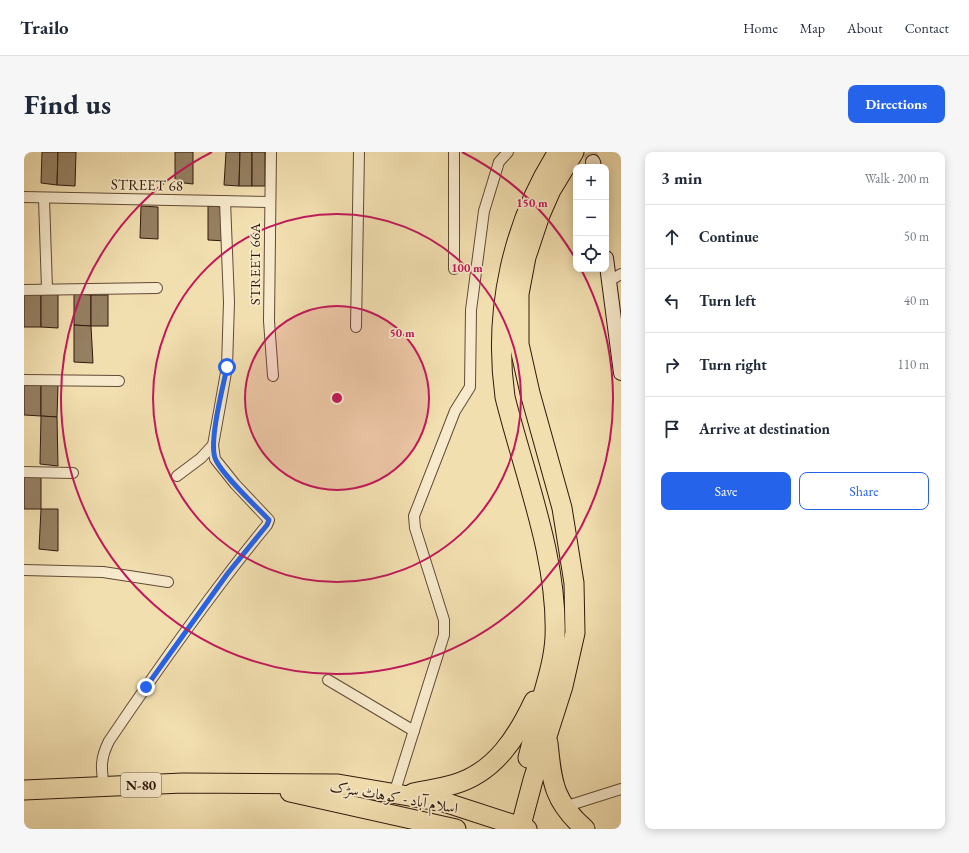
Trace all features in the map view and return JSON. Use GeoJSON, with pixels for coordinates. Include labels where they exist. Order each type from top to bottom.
{"type":"FeatureCollection","features":[{"type":"Feature","properties":{"kind":"highway"},"geometry":{"type":"LineString","coordinates":[[517,827],[550,669],[555,638],[552,580],[545,543],[507,405],[502,373],[503,318],[508,278],[515,243],[530,204],[558,152]]}},
{"type":"Feature","properties":{"kind":"highway"},"geometry":{"type":"LineString","coordinates":[[517,827],[570,662],[575,633],[574,583],[562,508],[530,393],[519,344],[518,294],[526,257],[540,215],[551,190],[574,152]]}},
{"type":"Feature","properties":{"kind":"highway"},"geometry":{"type":"LineString","coordinates":[[398,795],[456,784],[476,774],[495,761],[511,743],[524,722],[550,669]]}},
{"type":"Feature","properties":{"kind":"highway"},"geometry":{"type":"LineString","coordinates":[[547,735],[552,781],[559,799],[573,819],[585,829]]}},
{"type":"Feature","properties":{"kind":"highway","name":"اسلام آباد - کوہاٹ سڑک"},"geometry":{"type":"LineString","coordinates":[[24,790],[183,783],[338,784],[444,802],[517,827]]}},
{"type":"Feature","properties":{"kind":"highway","name":"اسلام آباد - کوہاٹ سڑک"},"geometry":{"type":"LineString","coordinates":[[257,784],[456,829]]}},
{"type":"Feature","properties":{"kind":"street","name":"STREET 66A"},"geometry":{"type":"LineString","coordinates":[[271,152],[269,321],[273,376]]}},
{"type":"Feature","properties":{"kind":"street"},"geometry":{"type":"LineString","coordinates":[[356,327],[359,152]]}},
{"type":"Feature","properties":{"kind":"street"},"geometry":{"type":"LineString","coordinates":[[454,152],[454,269]]}},
{"type":"Feature","properties":{"kind":"street"},"geometry":{"type":"LineString","coordinates":[[398,795],[414,731],[444,635],[444,620],[415,528],[414,516],[455,411],[470,387],[471,310],[484,211],[499,162],[508,152]]}},
{"type":"Feature","properties":{"kind":"street","name":"STREET 68"},"geometry":{"type":"LineString","coordinates":[[24,197],[44,199],[270,202]]}},
{"type":"Feature","properties":{"kind":"street"},"geometry":{"type":"LineString","coordinates":[[44,199],[47,289]]}},
{"type":"Feature","properties":{"kind":"street"},"geometry":{"type":"LineString","coordinates":[[104,787],[101,765],[103,753],[109,741],[179,640],[228,573],[267,525],[269,520],[235,484],[215,458],[213,445],[227,367],[229,338],[225,201]]}},
{"type":"Feature","properties":{"kind":"street"},"geometry":{"type":"LineString","coordinates":[[609,265],[615,278],[621,373]]}},
{"type":"Feature","properties":{"kind":"street"},"geometry":{"type":"LineString","coordinates":[[24,290],[157,288]]}},
{"type":"Feature","properties":{"kind":"street"},"geometry":{"type":"LineString","coordinates":[[24,380],[119,381]]}},
{"type":"Feature","properties":{"kind":"street"},"geometry":{"type":"LineString","coordinates":[[177,476],[201,458],[213,445]]}},
{"type":"Feature","properties":{"kind":"street"},"geometry":{"type":"LineString","coordinates":[[24,472],[73,473]]}},
{"type":"Feature","properties":{"kind":"street"},"geometry":{"type":"LineString","coordinates":[[24,570],[103,572],[168,582]]}},
{"type":"Feature","properties":{"kind":"street"},"geometry":{"type":"LineString","coordinates":[[328,680],[414,731]]}},
{"type":"Feature","properties":{"kind":"street"},"geometry":{"type":"LineString","coordinates":[[564,807],[621,789]]}},
{"type":"Feature","properties":{"kind":"building"},"geometry":{"type":"Polygon","coordinates":[[[42,152],[58,152],[57,185],[41,183],[42,152]]]}},
{"type":"Feature","properties":{"kind":"building"},"geometry":{"type":"Polygon","coordinates":[[[58,152],[76,152],[75,186],[57,185],[58,152]]]}},
{"type":"Feature","properties":{"kind":"building"},"geometry":{"type":"Polygon","coordinates":[[[175,152],[193,152],[193,184],[175,182],[175,152]]]}},
{"type":"Feature","properties":{"kind":"building"},"geometry":{"type":"Polygon","coordinates":[[[226,152],[240,152],[239,186],[224,185],[226,152]]]}},
{"type":"Feature","properties":{"kind":"building"},"geometry":{"type":"Polygon","coordinates":[[[240,152],[252,152],[252,186],[239,186],[240,152]]]}},
{"type":"Feature","properties":{"kind":"building"},"geometry":{"type":"Polygon","coordinates":[[[252,152],[265,152],[265,186],[252,186],[252,152]]]}},
{"type":"Feature","properties":{"kind":"building"},"geometry":{"type":"Polygon","coordinates":[[[141,206],[158,207],[158,239],[140,238],[141,206]]]}},
{"type":"Feature","properties":{"kind":"building"},"geometry":{"type":"Polygon","coordinates":[[[208,206],[225,207],[226,241],[208,240],[208,206]]]}},
{"type":"Feature","properties":{"kind":"building"},"geometry":{"type":"Polygon","coordinates":[[[24,294],[41,294],[41,327],[24,327],[24,294]]]}},
{"type":"Feature","properties":{"kind":"building"},"geometry":{"type":"Polygon","coordinates":[[[41,294],[58,294],[58,328],[41,327],[41,294]]]}},
{"type":"Feature","properties":{"kind":"building"},"geometry":{"type":"Polygon","coordinates":[[[74,294],[91,295],[91,326],[74,325],[74,294]]]}},
{"type":"Feature","properties":{"kind":"building"},"geometry":{"type":"Polygon","coordinates":[[[91,295],[108,295],[108,326],[91,326],[91,295]]]}},
{"type":"Feature","properties":{"kind":"building"},"geometry":{"type":"Polygon","coordinates":[[[74,325],[91,326],[93,363],[74,362],[74,325]]]}},
{"type":"Feature","properties":{"kind":"building"},"geometry":{"type":"Polygon","coordinates":[[[24,384],[41,384],[41,416],[24,415],[24,384]]]}},
{"type":"Feature","properties":{"kind":"building"},"geometry":{"type":"Polygon","coordinates":[[[41,384],[58,385],[57,417],[41,416],[41,384]]]}},
{"type":"Feature","properties":{"kind":"building"},"geometry":{"type":"Polygon","coordinates":[[[41,416],[57,417],[58,466],[40,464],[41,416]]]}},
{"type":"Feature","properties":{"kind":"building"},"geometry":{"type":"Polygon","coordinates":[[[24,474],[41,475],[41,509],[24,509],[24,474]]]}},
{"type":"Feature","properties":{"kind":"building"},"geometry":{"type":"Polygon","coordinates":[[[41,509],[58,509],[58,551],[39,549],[41,509]]]}},
{"type":"Feature","properties":{"kind":"tunnel"},"geometry":{"type":"LineString","coordinates":[[590,152],[593,162]]}},
{"type":"Feature","properties":{"kind":"route"},"geometry":{"type":"LineString","coordinates":[[146,687],[228,573],[267,525],[269,520],[235,484],[215,458],[213,445],[227,367]]}}]}
